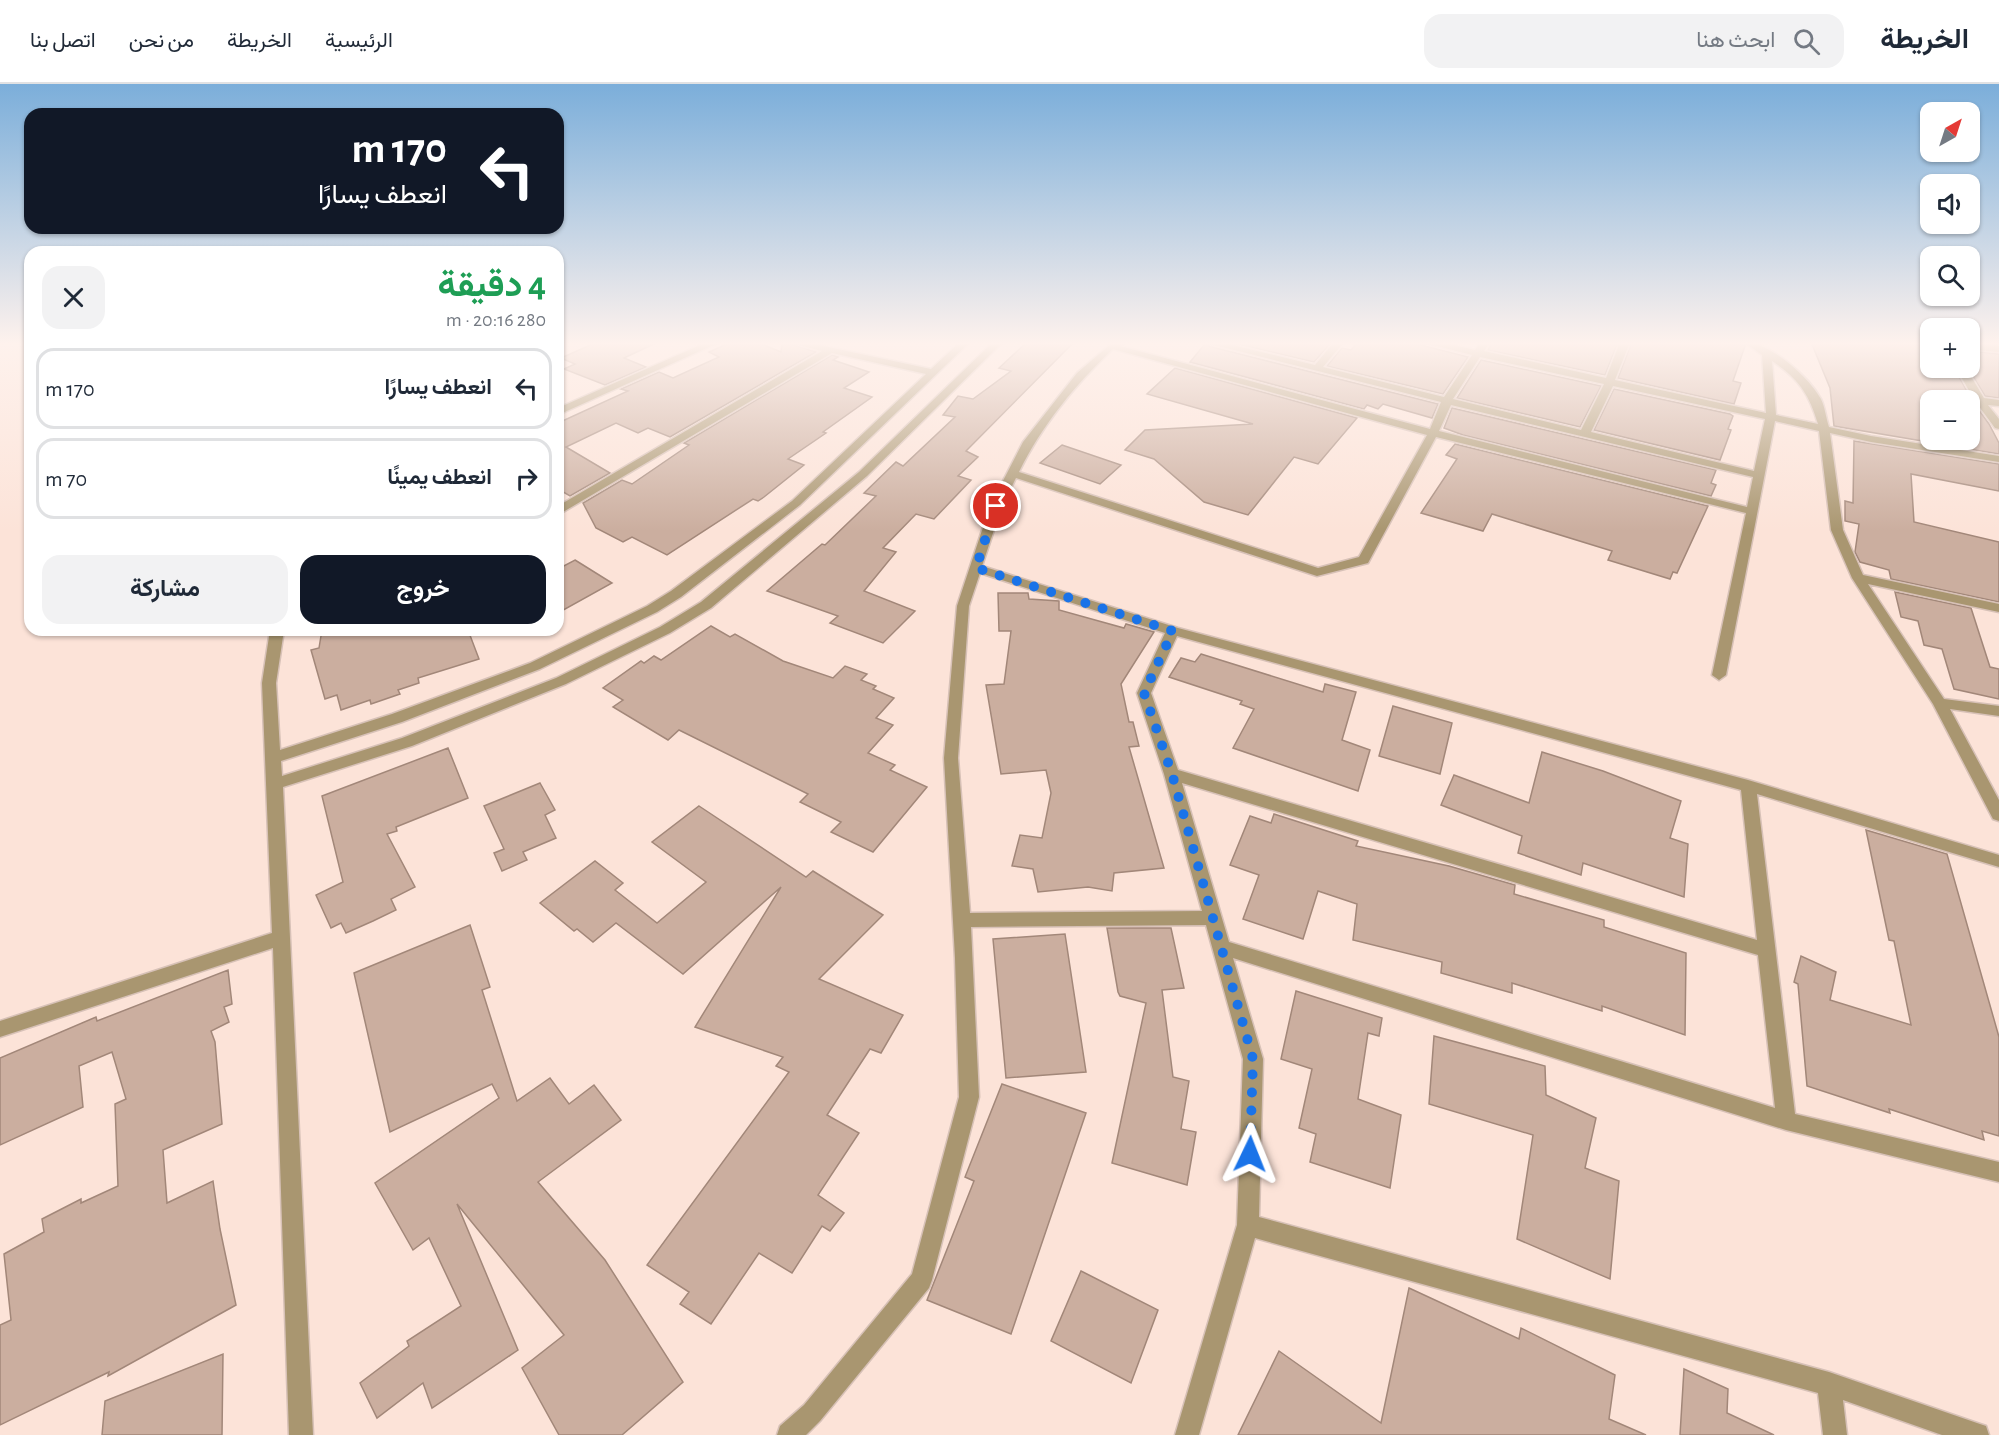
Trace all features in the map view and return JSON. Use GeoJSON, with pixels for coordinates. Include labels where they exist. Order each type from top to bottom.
{"type":"FeatureCollection","features":[{"type":"Feature","properties":{"kind":"street"},"geometry":{"type":"LineString","coordinates":[[564,507],[738,405]]}},
{"type":"Feature","properties":{"kind":"street"},"geometry":{"type":"LineString","coordinates":[[272,758],[397,718],[535,666],[652,609],[676,594],[796,503],[900,405]]}},
{"type":"Feature","properties":{"kind":"street"},"geometry":{"type":"LineString","coordinates":[[275,784],[407,742],[561,681],[665,630],[706,605],[863,474],[934,405]]}},
{"type":"Feature","properties":{"kind":"street"},"geometry":{"type":"LineString","coordinates":[[789,1435],[812,1413],[921,1280],[969,1097],[951,758],[963,606],[996,506],[1028,442],[1057,405]]}},
{"type":"Feature","properties":{"kind":"street"},"geometry":{"type":"LineString","coordinates":[[1336,405],[1433,432],[1751,510]]}},
{"type":"Feature","properties":{"kind":"street"},"geometry":{"type":"LineString","coordinates":[[1012,473],[1317,572],[1364,560],[1445,405]]}},
{"type":"Feature","properties":{"kind":"street"},"geometry":{"type":"LineString","coordinates":[[1471,405],[1584,435],[1759,474]]}},
{"type":"Feature","properties":{"kind":"street"},"geometry":{"type":"LineString","coordinates":[[1584,435],[1599,405]]}},
{"type":"Feature","properties":{"kind":"street"},"geometry":{"type":"LineString","coordinates":[[1718,405],[1871,439],[1999,459]]}},
{"type":"Feature","properties":{"kind":"street"},"geometry":{"type":"LineString","coordinates":[[1719,675],[1771,416],[1770,405]]}},
{"type":"Feature","properties":{"kind":"street"},"geometry":{"type":"LineString","coordinates":[[1817,405],[1824,428],[1837,530],[1858,578],[1940,703],[1999,815]]}},
{"type":"Feature","properties":{"kind":"street"},"geometry":{"type":"LineString","coordinates":[[1983,405],[1999,426]]}},
{"type":"Feature","properties":{"kind":"street"},"geometry":{"type":"LineString","coordinates":[[976,568],[1173,631],[1748,786],[1999,861]]}},
{"type":"Feature","properties":{"kind":"street"},"geometry":{"type":"LineString","coordinates":[[1858,578],[1999,608]]}},
{"type":"Feature","properties":{"kind":"street"},"geometry":{"type":"LineString","coordinates":[[1173,631],[1144,693],[1172,774],[1253,1059],[1248,1225],[1187,1435]]}},
{"type":"Feature","properties":{"kind":"street"},"geometry":{"type":"LineString","coordinates":[[276,636],[269,683],[301,1435]]}},
{"type":"Feature","properties":{"kind":"street"},"geometry":{"type":"LineString","coordinates":[[1940,703],[1999,711]]}},
{"type":"Feature","properties":{"kind":"street"},"geometry":{"type":"LineString","coordinates":[[1172,774],[1767,950]]}},
{"type":"Feature","properties":{"kind":"street"},"geometry":{"type":"LineString","coordinates":[[1748,786],[1786,1120]]}},
{"type":"Feature","properties":{"kind":"street"},"geometry":{"type":"LineString","coordinates":[[961,920],[1212,918]]}},
{"type":"Feature","properties":{"kind":"street"},"geometry":{"type":"LineString","coordinates":[[0,1029],[280,938]]}},
{"type":"Feature","properties":{"kind":"street"},"geometry":{"type":"LineString","coordinates":[[1220,947],[1786,1120],[1999,1172]]}},
{"type":"Feature","properties":{"kind":"street"},"geometry":{"type":"LineString","coordinates":[[1248,1225],[1829,1384],[1977,1435]]}},
{"type":"Feature","properties":{"kind":"street"},"geometry":{"type":"LineString","coordinates":[[1829,1384],[1835,1435]]}},
{"type":"Feature","properties":{"kind":"building"},"geometry":{"type":"Polygon","coordinates":[[[597,405],[725,405],[670,437],[648,428],[638,433],[616,423],[566,447],[610,473],[570,496],[564,492],[564,420],[597,405]]]}},
{"type":"Feature","properties":{"kind":"building"},"geometry":{"type":"Polygon","coordinates":[[[748,405],[861,405],[788,459],[804,465],[764,497],[758,501],[753,499],[667,555],[632,537],[623,542],[596,528],[583,503],[622,480],[632,484],[689,445],[684,443],[748,405]]]}},
{"type":"Feature","properties":{"kind":"building"},"geometry":{"type":"Polygon","coordinates":[[[951,405],[1012,405],[966,451],[978,457],[958,476],[971,480],[934,519],[916,514],[883,548],[896,552],[864,591],[915,611],[883,643],[830,623],[838,616],[767,591],[822,544],[825,545],[876,496],[864,493],[896,462],[903,466],[955,417],[943,415],[951,405]]]}},
{"type":"Feature","properties":{"kind":"building"},"geometry":{"type":"Polygon","coordinates":[[[1186,405],[1310,405],[1357,418],[1318,464],[1294,457],[1248,515],[1204,502],[1154,459],[1125,450],[1145,430],[1253,424],[1186,405]]]}},
{"type":"Feature","properties":{"kind":"building"},"geometry":{"type":"Polygon","coordinates":[[[1349,405],[1367,405],[1364,409],[1349,405]]]}},
{"type":"Feature","properties":{"kind":"building"},"geometry":{"type":"Polygon","coordinates":[[[1367,405],[1382,405],[1378,409],[1367,405]]]}},
{"type":"Feature","properties":{"kind":"building"},"geometry":{"type":"Polygon","coordinates":[[[1387,405],[1438,405],[1432,418],[1387,405]]]}},
{"type":"Feature","properties":{"kind":"building"},"geometry":{"type":"Polygon","coordinates":[[[1487,405],[1591,405],[1580,427],[1487,405]]]}},
{"type":"Feature","properties":{"kind":"building"},"geometry":{"type":"Polygon","coordinates":[[[1606,405],[1688,405],[1733,416],[1728,429],[1731,430],[1720,460],[1594,430],[1606,405]]]}},
{"type":"Feature","properties":{"kind":"building"},"geometry":{"type":"Polygon","coordinates":[[[1832,405],[1920,405],[1920,441],[1834,426],[1832,405]]]}},
{"type":"Feature","properties":{"kind":"building"},"geometry":{"type":"Polygon","coordinates":[[[1452,408],[1716,470],[1711,483],[1716,485],[1711,496],[1463,435],[1444,428],[1452,408]]]}},
{"type":"Feature","properties":{"kind":"building"},"geometry":{"type":"Polygon","coordinates":[[[1980,412],[1999,443],[1999,454],[1975,450],[1980,450],[1980,412]]]}},
{"type":"Feature","properties":{"kind":"building"},"geometry":{"type":"Polygon","coordinates":[[[1854,441],[1999,464],[1999,491],[1911,474],[1914,522],[1999,542],[1999,602],[1891,579],[1889,570],[1860,562],[1855,552],[1859,524],[1845,521],[1845,501],[1853,503],[1854,441]]]}},
{"type":"Feature","properties":{"kind":"building"},"geometry":{"type":"Polygon","coordinates":[[[1455,444],[1708,506],[1677,573],[1673,572],[1670,579],[1608,560],[1612,551],[1492,514],[1483,531],[1421,513],[1457,459],[1446,455],[1455,444]]]}},
{"type":"Feature","properties":{"kind":"building"},"geometry":{"type":"Polygon","coordinates":[[[1062,445],[1121,465],[1100,484],[1040,463],[1062,445]]]}},
{"type":"Feature","properties":{"kind":"building"},"geometry":{"type":"Polygon","coordinates":[[[575,560],[612,583],[564,610],[564,566],[575,560]]]}},
{"type":"Feature","properties":{"kind":"building"},"geometry":{"type":"Polygon","coordinates":[[[1895,592],[1971,608],[1990,667],[1999,669],[1999,699],[1954,689],[1942,649],[1924,645],[1918,621],[1901,617],[1895,592]]]}},
{"type":"Feature","properties":{"kind":"building"},"geometry":{"type":"Polygon","coordinates":[[[998,593],[1028,593],[1029,599],[1059,601],[1059,610],[1124,628],[1126,624],[1154,632],[1121,684],[1129,722],[1133,722],[1139,746],[1129,747],[1164,868],[1114,873],[1112,891],[1088,887],[1038,892],[1033,869],[1012,866],[1020,835],[1042,838],[1051,793],[1046,770],[1001,774],[986,685],[1004,684],[1011,631],[999,631],[998,593]]]}},
{"type":"Feature","properties":{"kind":"building"},"geometry":{"type":"Polygon","coordinates":[[[711,626],[730,637],[735,634],[783,661],[833,678],[845,666],[867,674],[861,680],[876,686],[873,689],[894,698],[876,718],[893,725],[868,753],[895,765],[890,770],[927,787],[873,852],[831,832],[841,822],[800,802],[808,794],[679,730],[668,740],[613,707],[623,700],[603,688],[641,661],[644,663],[654,656],[661,660],[711,626]]]}},
{"type":"Feature","properties":{"kind":"building"},"geometry":{"type":"Polygon","coordinates":[[[321,636],[470,636],[479,659],[418,678],[419,683],[398,690],[400,694],[371,704],[370,700],[341,710],[337,695],[325,699],[311,650],[319,648],[321,636]]]}},
{"type":"Feature","properties":{"kind":"building"},"geometry":{"type":"Polygon","coordinates":[[[1201,654],[1323,692],[1325,684],[1356,692],[1342,740],[1370,750],[1358,791],[1233,748],[1254,709],[1240,704],[1242,701],[1169,677],[1181,658],[1195,662],[1201,654]]]}},
{"type":"Feature","properties":{"kind":"building"},"geometry":{"type":"Polygon","coordinates":[[[1393,706],[1452,723],[1440,774],[1379,756],[1393,706]]]}},
{"type":"Feature","properties":{"kind":"building"},"geometry":{"type":"Polygon","coordinates":[[[448,748],[468,798],[396,827],[397,831],[387,834],[415,887],[391,899],[396,910],[346,933],[341,923],[331,928],[316,895],[343,882],[322,796],[448,748]]]}},
{"type":"Feature","properties":{"kind":"building"},"geometry":{"type":"Polygon","coordinates":[[[1542,752],[1603,771],[1681,801],[1670,838],[1688,844],[1684,897],[1583,863],[1581,875],[1518,853],[1522,836],[1441,805],[1454,775],[1529,803],[1542,752]]]}},
{"type":"Feature","properties":{"kind":"building"},"geometry":{"type":"Polygon","coordinates":[[[540,783],[555,810],[545,815],[556,838],[523,852],[527,860],[502,871],[494,853],[504,849],[484,806],[540,783]]]}},
{"type":"Feature","properties":{"kind":"building"},"geometry":{"type":"Polygon","coordinates":[[[699,806],[806,877],[813,871],[883,915],[819,979],[903,1015],[881,1053],[870,1049],[827,1115],[859,1133],[818,1195],[844,1213],[830,1231],[822,1226],[792,1273],[759,1253],[711,1324],[680,1304],[689,1292],[647,1265],[789,1072],[776,1066],[783,1057],[695,1027],[781,887],[683,974],[616,923],[593,942],[577,929],[574,931],[540,903],[595,861],[623,883],[615,890],[657,923],[706,882],[652,842],[699,806]]]}},
{"type":"Feature","properties":{"kind":"building"},"geometry":{"type":"Polygon","coordinates":[[[1274,814],[1358,841],[1356,846],[1449,866],[1515,885],[1514,894],[1604,920],[1604,927],[1686,953],[1685,1035],[1602,1006],[1602,1011],[1512,983],[1512,993],[1441,973],[1442,962],[1353,940],[1357,904],[1318,891],[1303,939],[1243,919],[1259,875],[1230,865],[1250,816],[1271,823],[1274,814]]]}},
{"type":"Feature","properties":{"kind":"building"},"geometry":{"type":"Polygon","coordinates":[[[1866,830],[1947,854],[1999,1037],[1999,1136],[1982,1131],[1984,1140],[1889,1109],[1890,1113],[1807,1086],[1798,984],[1794,982],[1801,956],[1836,972],[1830,1000],[1911,1025],[1894,941],[1889,940],[1866,830]]]}},
{"type":"Feature","properties":{"kind":"building"},"geometry":{"type":"Polygon","coordinates":[[[470,925],[490,987],[482,990],[517,1101],[550,1078],[569,1104],[594,1085],[621,1120],[538,1182],[605,1260],[683,1382],[622,1435],[559,1435],[522,1368],[564,1335],[457,1204],[518,1350],[432,1408],[423,1383],[377,1418],[360,1383],[409,1346],[407,1341],[461,1306],[429,1238],[413,1250],[375,1183],[499,1098],[492,1084],[390,1132],[354,973],[470,925]]]}},
{"type":"Feature","properties":{"kind":"building"},"geometry":{"type":"Polygon","coordinates":[[[1107,928],[1171,928],[1184,988],[1162,990],[1173,1077],[1189,1081],[1181,1129],[1196,1132],[1187,1185],[1112,1163],[1146,1003],[1120,996],[1107,928]]]}},
{"type":"Feature","properties":{"kind":"building"},"geometry":{"type":"Polygon","coordinates":[[[1065,934],[1086,1072],[1006,1078],[993,939],[1065,934]]]}},
{"type":"Feature","properties":{"kind":"building"},"geometry":{"type":"Polygon","coordinates":[[[228,970],[232,1004],[224,1007],[229,1022],[211,1031],[215,1042],[222,1124],[163,1150],[167,1203],[213,1181],[220,1229],[236,1305],[108,1376],[109,1372],[0,1425],[0,1325],[11,1320],[4,1254],[44,1232],[42,1219],[81,1199],[81,1203],[118,1186],[115,1104],[126,1099],[112,1052],[79,1066],[83,1107],[0,1145],[0,1058],[96,1017],[97,1021],[228,970]]]}},
{"type":"Feature","properties":{"kind":"building"},"geometry":{"type":"Polygon","coordinates":[[[1296,991],[1382,1018],[1379,1036],[1368,1033],[1358,1099],[1401,1115],[1390,1188],[1310,1162],[1316,1134],[1299,1128],[1312,1069],[1281,1059],[1296,991]]]}},
{"type":"Feature","properties":{"kind":"building"},"geometry":{"type":"Polygon","coordinates":[[[1434,1036],[1545,1066],[1546,1095],[1596,1118],[1585,1168],[1619,1181],[1610,1279],[1517,1239],[1533,1135],[1429,1104],[1434,1036]]]}},
{"type":"Feature","properties":{"kind":"building"},"geometry":{"type":"Polygon","coordinates":[[[1002,1084],[1086,1113],[1011,1334],[927,1300],[974,1181],[965,1177],[1002,1084]]]}},
{"type":"Feature","properties":{"kind":"building"},"geometry":{"type":"Polygon","coordinates":[[[1081,1271],[1158,1310],[1131,1383],[1051,1341],[1081,1271]]]}},
{"type":"Feature","properties":{"kind":"building"},"geometry":{"type":"Polygon","coordinates":[[[1409,1288],[1519,1339],[1521,1328],[1615,1375],[1609,1419],[1646,1435],[1238,1435],[1279,1351],[1381,1423],[1409,1288]]]}},
{"type":"Feature","properties":{"kind":"building"},"geometry":{"type":"Polygon","coordinates":[[[223,1354],[222,1435],[102,1435],[105,1401],[223,1354]]]}},
{"type":"Feature","properties":{"kind":"building"},"geometry":{"type":"Polygon","coordinates":[[[1684,1369],[1728,1389],[1727,1413],[1774,1435],[1680,1435],[1684,1369]]]}},
{"type":"Feature","properties":{"kind":"route"},"geometry":{"type":"LineString","coordinates":[[996,506],[976,568],[1173,631],[1144,693],[1172,774],[1253,1059],[1250,1154]]}}]}
